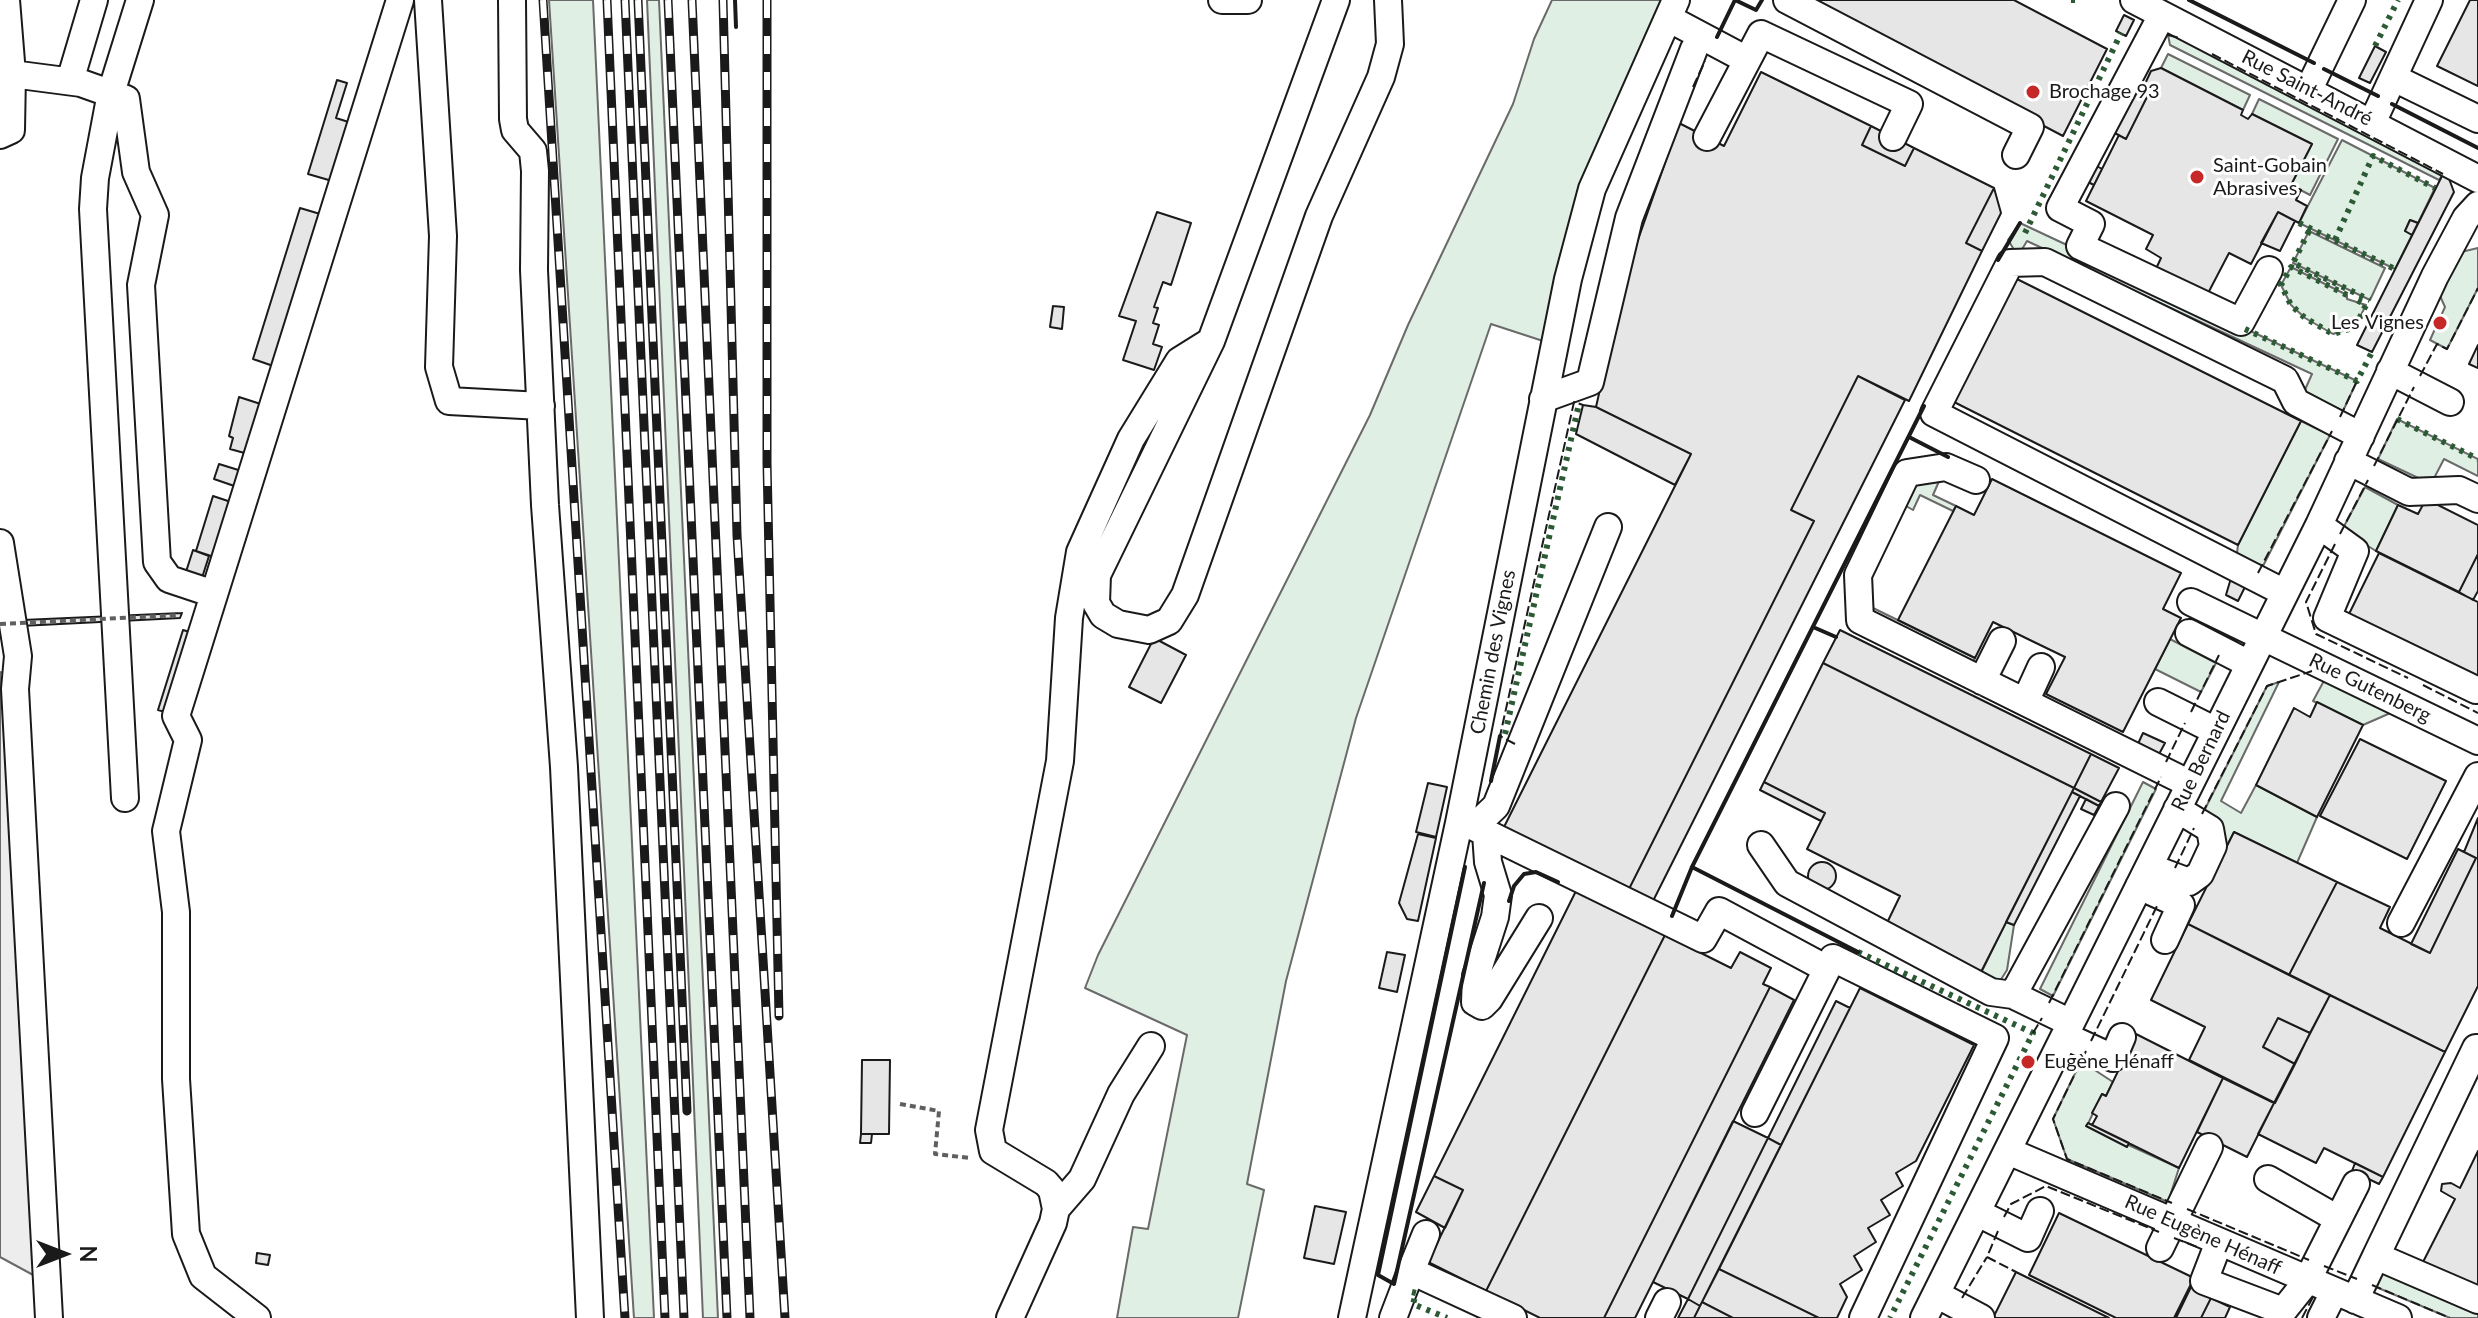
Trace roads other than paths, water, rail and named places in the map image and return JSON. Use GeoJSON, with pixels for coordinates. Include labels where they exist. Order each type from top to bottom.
{"type":"FeatureCollection","features":[{"type":"Feature","properties":{"kind":"street"},"geometry":{"type":"LineString","coordinates":[[0,135],[11,130],[12,74],[6,0]]}},
{"type":"Feature","properties":{"kind":"street"},"geometry":{"type":"LineString","coordinates":[[70,81],[94,0]]}},
{"type":"Feature","properties":{"kind":"street"},"geometry":{"type":"LineString","coordinates":[[125,798],[93,209],[95,178],[111,93],[140,0]]}},
{"type":"Feature","properties":{"kind":"street"},"geometry":{"type":"LineString","coordinates":[[257,1318],[203,1276],[195,1263],[186,1234],[176,1079],[176,912],[166,831],[188,740],[176,716],[400,0]]}},
{"type":"Feature","properties":{"kind":"street"},"geometry":{"type":"LineString","coordinates":[[428,0],[443,236],[439,367],[449,401],[541,406]]}},
{"type":"Feature","properties":{"kind":"street"},"geometry":{"type":"LineString","coordinates":[[512,0],[513,119],[515,130],[533,151],[535,171],[534,270],[564,767],[590,1318]]}},
{"type":"Feature","properties":{"kind":"street"},"geometry":{"type":"LineString","coordinates":[[1222,0],[1248,0]]}},
{"type":"Feature","properties":{"kind":"street"},"geometry":{"type":"LineString","coordinates":[[1336,0],[1211,341],[1097,575],[1096,603],[1103,615],[1118,624],[1149,630],[1169,621],[1185,595],[1319,216],[1381,77],[1390,44],[1388,0]]}},
{"type":"Feature","properties":{"kind":"street"},"geometry":{"type":"LineString","coordinates":[[1787,0],[2030,127],[2016,155]]}},
{"type":"Feature","properties":{"kind":"street","name":"Rue Saint-André"},"geometry":{"type":"LineString","coordinates":[[2134,0],[2373,121],[2478,179]]}},
{"type":"Feature","properties":{"kind":"street"},"geometry":{"type":"LineString","coordinates":[[2309,89],[2350,0]]}},
{"type":"Feature","properties":{"kind":"street"},"geometry":{"type":"LineString","coordinates":[[2373,121],[2429,0]]}},
{"type":"Feature","properties":{"kind":"street"},"geometry":{"type":"LineString","coordinates":[[2162,15],[2060,208],[2091,224],[2080,246],[2241,322],[2269,270]]}},
{"type":"Feature","properties":{"kind":"street"},"geometry":{"type":"LineString","coordinates":[[1668,17],[1694,49],[1744,66]]}},
{"type":"Feature","properties":{"kind":"street"},"geometry":{"type":"LineString","coordinates":[[1668,17],[1744,66]]}},
{"type":"Feature","properties":{"kind":"street","name":"Chemin des Vignes"},"geometry":{"type":"LineString","coordinates":[[1354,1317],[1473,827],[1543,399],[1592,189],[1668,17]]}},
{"type":"Feature","properties":{"kind":"street"},"geometry":{"type":"LineString","coordinates":[[1707,137],[1761,34],[1909,104],[1893,137]]}},
{"type":"Feature","properties":{"kind":"street"},"geometry":{"type":"LineString","coordinates":[[1543,399],[1590,382],[1629,218],[1694,49]]}},
{"type":"Feature","properties":{"kind":"street"},"geometry":{"type":"LineString","coordinates":[[12,74],[70,81],[126,99],[136,172],[155,215],[141,285],[157,562],[169,579],[214,594]]}},
{"type":"Feature","properties":{"kind":"street"},"geometry":{"type":"LineString","coordinates":[[2394,78],[2478,119]]}},
{"type":"Feature","properties":{"kind":"street","name":"Rue Bernard"},"geometry":{"type":"LineString","coordinates":[[1924,1318],[2319,525],[2435,276],[2466,218],[2478,205]]}},
{"type":"Feature","properties":{"kind":"street"},"geometry":{"type":"LineString","coordinates":[[2285,593],[1934,413],[2010,263],[2045,262],[2285,380],[2296,402],[2361,436]]}},
{"type":"Feature","properties":{"kind":"street"},"geometry":{"type":"LineString","coordinates":[[1010,1318],[1053,1223],[1056,1209],[1052,1190],[1046,1183],[993,1151],[989,1130],[1060,761],[1069,618],[1080,552],[1131,439],[1179,361],[1211,341]]}},
{"type":"Feature","properties":{"kind":"street"},"geometry":{"type":"LineString","coordinates":[[2390,371],[2450,402]]}},
{"type":"Feature","properties":{"kind":"street"},"geometry":{"type":"LineString","coordinates":[[2348,461],[2409,492],[2459,490],[2478,499]]}},
{"type":"Feature","properties":{"kind":"street"},"geometry":{"type":"LineString","coordinates":[[1976,480],[1946,467],[1907,473],[1858,575],[1860,620],[2190,784]]}},
{"type":"Feature","properties":{"kind":"street"},"geometry":{"type":"LineString","coordinates":[[2319,525],[2355,551],[2327,618],[2476,690]]}},
{"type":"Feature","properties":{"kind":"street"},"geometry":{"type":"LineString","coordinates":[[1473,827],[1496,806],[1608,527]]}},
{"type":"Feature","properties":{"kind":"street"},"geometry":{"type":"LineString","coordinates":[[0,543],[18,656],[15,689],[49,1318]]}},
{"type":"Feature","properties":{"kind":"street","name":"Rue Gutenberg"},"geometry":{"type":"LineString","coordinates":[[2191,602],[2478,741]]}},
{"type":"Feature","properties":{"kind":"street"},"geometry":{"type":"LineString","coordinates":[[2189,633],[2249,664]]}},
{"type":"Feature","properties":{"kind":"street"},"geometry":{"type":"LineString","coordinates":[[1982,681],[2002,641]]}},
{"type":"Feature","properties":{"kind":"street"},"geometry":{"type":"LineString","coordinates":[[2402,704],[2426,666]]}},
{"type":"Feature","properties":{"kind":"street"},"geometry":{"type":"LineString","coordinates":[[2025,702],[2041,667]]}},
{"type":"Feature","properties":{"kind":"street"},"geometry":{"type":"LineString","coordinates":[[2158,702],[2216,731]]}},
{"type":"Feature","properties":{"kind":"street"},"geometry":{"type":"LineString","coordinates":[[2401,923],[2478,776]]}},
{"type":"Feature","properties":{"kind":"street"},"geometry":{"type":"LineString","coordinates":[[2013,995],[2116,806]]}},
{"type":"Feature","properties":{"kind":"street"},"geometry":{"type":"LineString","coordinates":[[2144,876],[2189,882],[2200,874],[2213,846],[2210,829],[2177,809]]}},
{"type":"Feature","properties":{"kind":"street"},"geometry":{"type":"LineString","coordinates":[[1473,827],[1498,895],[1495,917],[1476,976],[1475,1002],[1482,1006],[1489,999],[1539,918]]}},
{"type":"Feature","properties":{"kind":"street"},"geometry":{"type":"LineString","coordinates":[[1473,827],[1703,939],[1719,911],[1827,969]]}},
{"type":"Feature","properties":{"kind":"street"},"geometry":{"type":"LineString","coordinates":[[1761,845],[1787,883],[1991,992],[2013,995],[2113,1058],[2122,1037]]}},
{"type":"Feature","properties":{"kind":"street"},"geometry":{"type":"LineString","coordinates":[[2144,876],[2181,905],[2165,940]]}},
{"type":"Feature","properties":{"kind":"street"},"geometry":{"type":"LineString","coordinates":[[1755,1113],[1833,958],[1995,1038],[1863,1318]]}},
{"type":"Feature","properties":{"kind":"street"},"geometry":{"type":"LineString","coordinates":[[1056,1209],[1082,1179],[1121,1094],[1151,1046]]}},
{"type":"Feature","properties":{"kind":"street"},"geometry":{"type":"LineString","coordinates":[[2321,1318],[2345,1296],[2376,1256],[2476,1048]]}},
{"type":"Feature","properties":{"kind":"street"},"geometry":{"type":"LineString","coordinates":[[2160,1248],[2209,1147]]}},
{"type":"Feature","properties":{"kind":"street","name":"Rue Eugène Hénaff"},"geometry":{"type":"LineString","coordinates":[[2008,1151],[2397,1318]]}},
{"type":"Feature","properties":{"kind":"street"},"geometry":{"type":"LineString","coordinates":[[2268,1179],[2338,1219]]}},
{"type":"Feature","properties":{"kind":"street"},"geometry":{"type":"LineString","coordinates":[[2219,1242],[2204,1281],[2283,1311],[2307,1281],[2356,1184]]}},
{"type":"Feature","properties":{"kind":"street"},"geometry":{"type":"LineString","coordinates":[[1978,1213],[2028,1238],[2040,1211]]}},
{"type":"Feature","properties":{"kind":"street"},"geometry":{"type":"LineString","coordinates":[[1393,1318],[1426,1234]]}},
{"type":"Feature","properties":{"kind":"street"},"geometry":{"type":"LineString","coordinates":[[2376,1256],[2478,1300]]}},
{"type":"Feature","properties":{"kind":"street"},"geometry":{"type":"LineString","coordinates":[[1411,1271],[1513,1318]]}},
{"type":"Feature","properties":{"kind":"street"},"geometry":{"type":"LineString","coordinates":[[1936,1294],[1981,1318]]}},
{"type":"Feature","properties":{"kind":"railway"},"geometry":{"type":"LineString","coordinates":[[543,0],[625,1318]]}},
{"type":"Feature","properties":{"kind":"railway"},"geometry":{"type":"LineString","coordinates":[[607,0],[665,1318]]}},
{"type":"Feature","properties":{"kind":"railway"},"geometry":{"type":"LineString","coordinates":[[625,0],[684,1318]]}},
{"type":"Feature","properties":{"kind":"railway"},"geometry":{"type":"LineString","coordinates":[[638,0],[687,1111]]}},
{"type":"Feature","properties":{"kind":"railway"},"geometry":{"type":"LineString","coordinates":[[668,0],[727,1318]]}},
{"type":"Feature","properties":{"kind":"railway"},"geometry":{"type":"LineString","coordinates":[[692,0],[750,1318]]}},
{"type":"Feature","properties":{"kind":"railway"},"geometry":{"type":"LineString","coordinates":[[723,0],[737,535],[785,1318]]}},
{"type":"Feature","properties":{"kind":"railway"},"geometry":{"type":"LineString","coordinates":[[767,0],[767,463],[779,1016]]}},
{"type":"Feature","properties":{"kind":"place","name":"Brochage 93"},"geometry":{"type":"Point","coordinates":[2033,92]}},
{"type":"Feature","properties":{"kind":"place","name":"Saint-Gobain Abrasives"},"geometry":{"type":"Point","coordinates":[2197,177]}},
{"type":"Feature","properties":{"kind":"place","name":"Les Vignes"},"geometry":{"type":"Point","coordinates":[2440,323]}},
{"type":"Feature","properties":{"kind":"place","name":"Eugène Hénaff"},"geometry":{"type":"Point","coordinates":[2028,1062]}}]}
